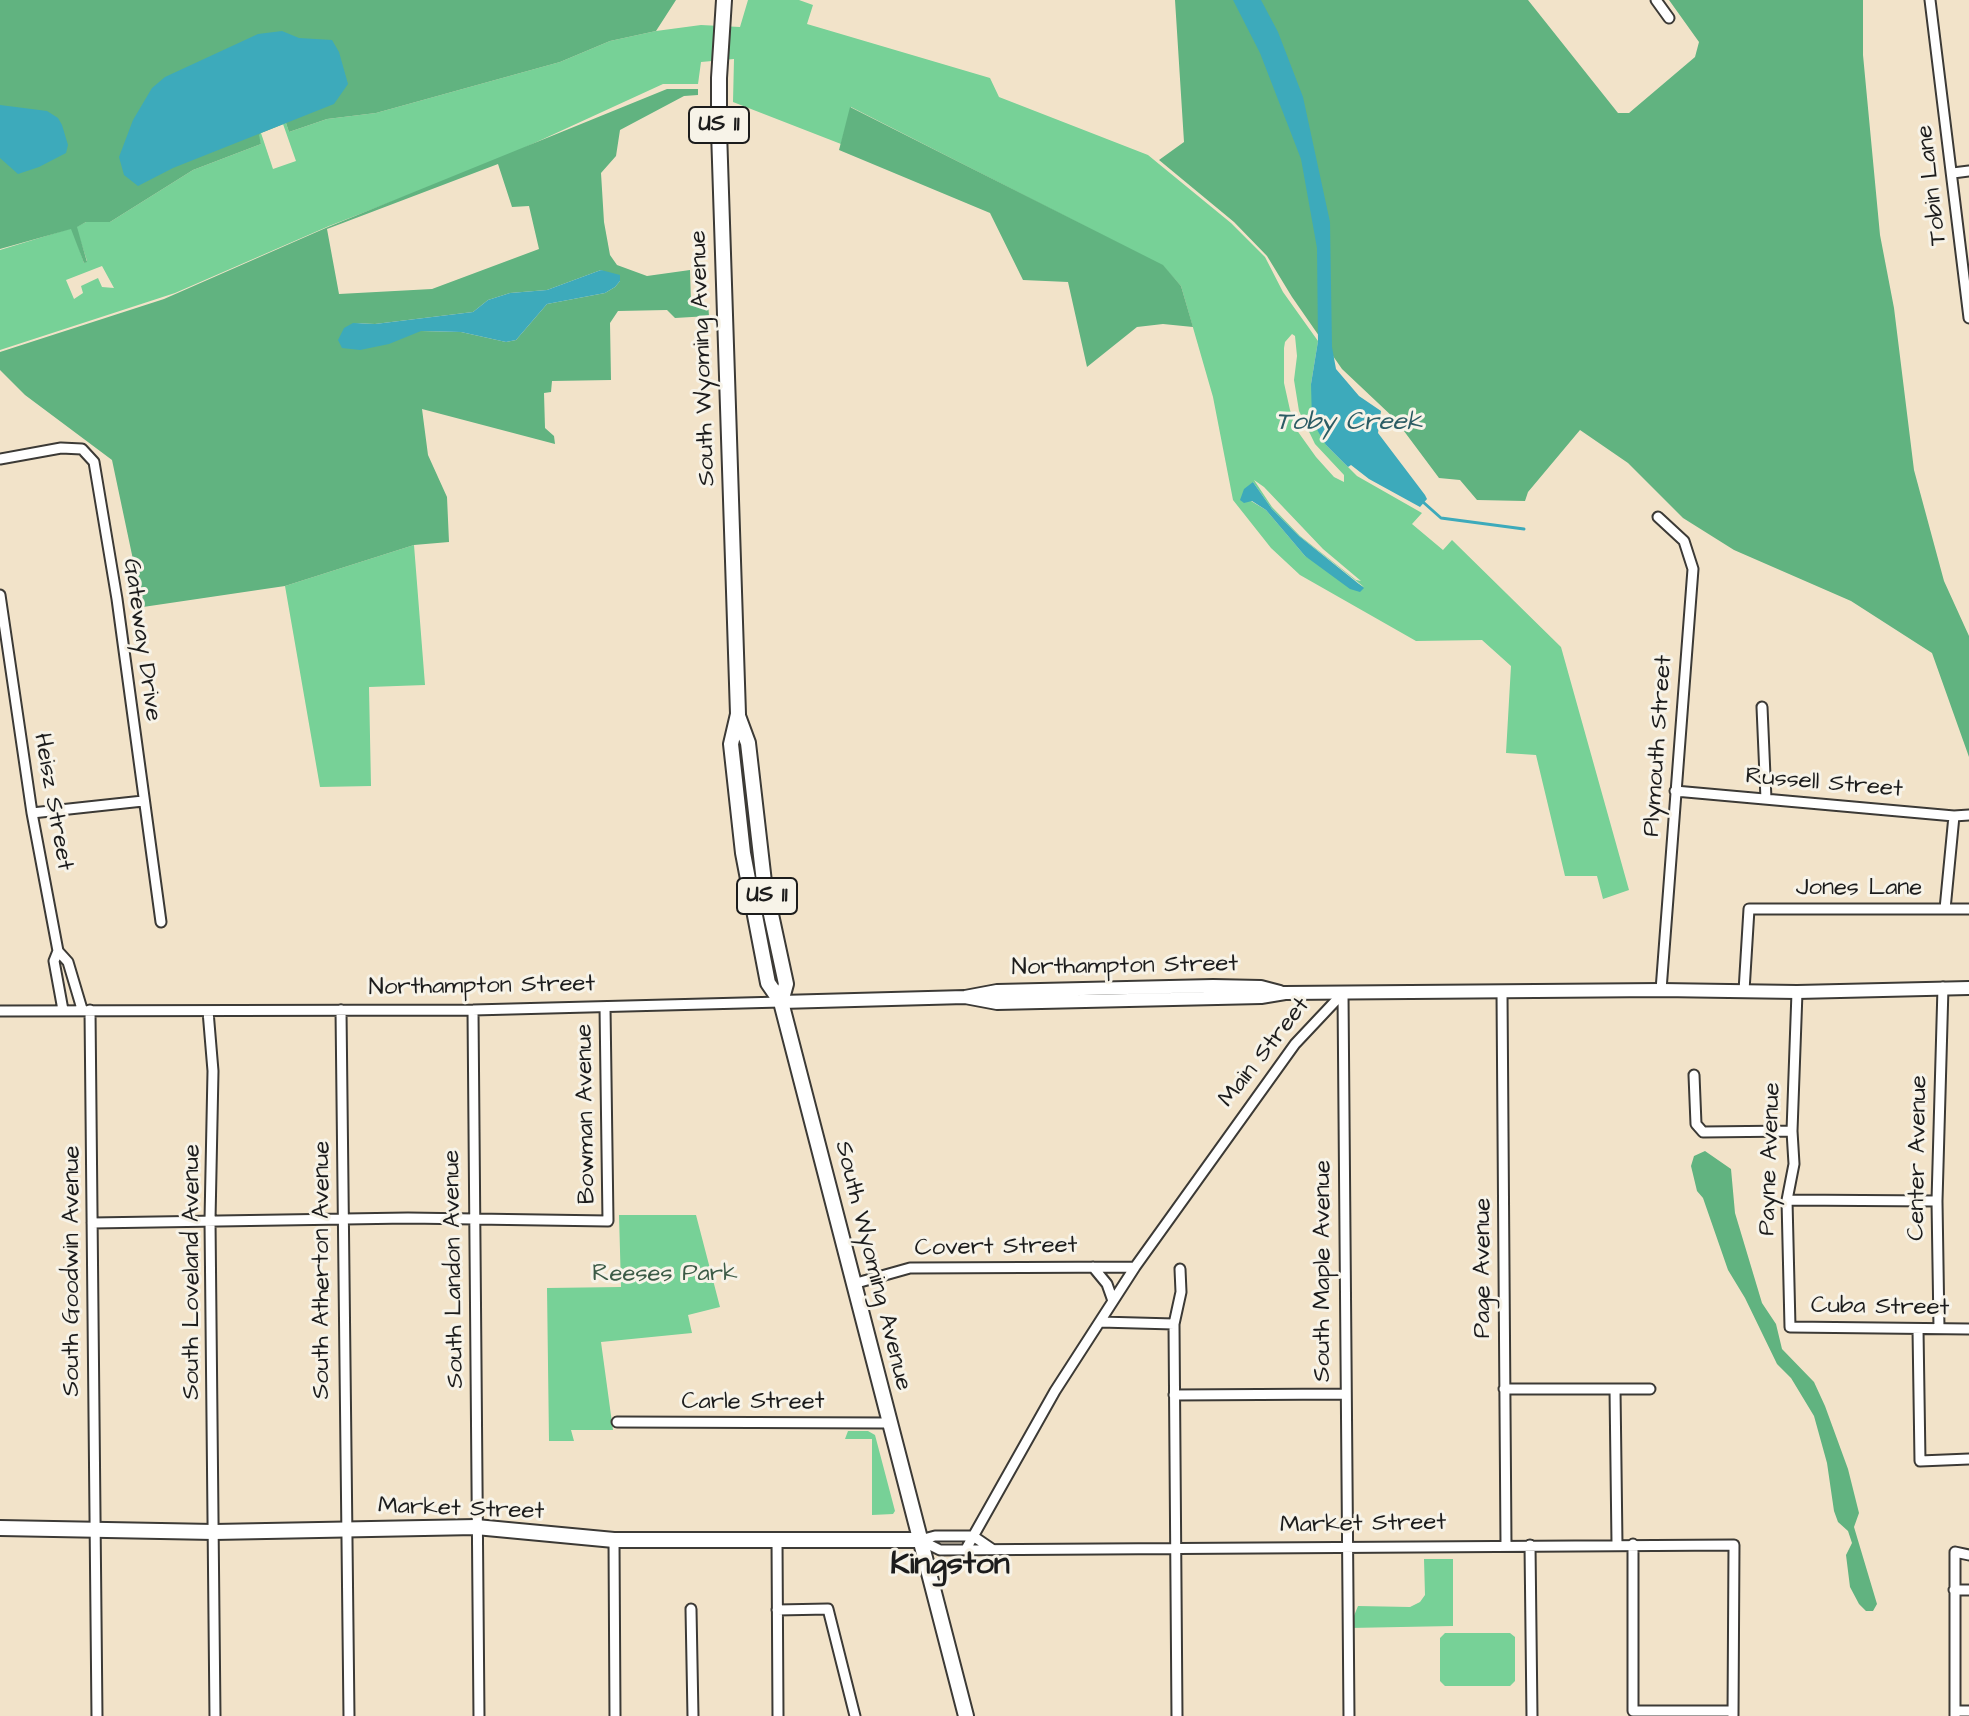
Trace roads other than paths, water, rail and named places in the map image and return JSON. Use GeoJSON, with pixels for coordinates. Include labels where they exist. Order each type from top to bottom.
{"type":"FeatureCollection","features":[{"type":"Feature","properties":{"kind":"main road","name":"South Wyoming Avenue"},"geometry":{"type":"LineString","coordinates":[[724,0],[719,131],[738,714],[748,743],[764,882],[786,984],[781,1002],[920,1540]]}},
{"type":"Feature","properties":{"kind":"main road","name":"Market Street"},"geometry":{"type":"LineString","coordinates":[[0,1528],[214,1532],[476,1527],[614,1540],[920,1540]]}},
{"type":"Feature","properties":{"kind":"main road","name":"US 11"},"geometry":{"type":"LineString","coordinates":[[920,1540],[966,1716]]}},
{"type":"Feature","properties":{"kind":"street"},"geometry":{"type":"LineString","coordinates":[[1656,0],[1669,18]]}},
{"type":"Feature","properties":{"kind":"street","name":"Tobin Lane"},"geometry":{"type":"LineString","coordinates":[[1930,0],[1969,318]]}},
{"type":"Feature","properties":{"kind":"street"},"geometry":{"type":"LineString","coordinates":[[1953,173],[1969,171]]}},
{"type":"Feature","properties":{"kind":"street","name":"Gateway Drive"},"geometry":{"type":"LineString","coordinates":[[0,459],[61,448],[82,449],[94,462],[117,599],[161,922]]}},
{"type":"Feature","properties":{"kind":"street","name":"Plymouth Street"},"geometry":{"type":"LineString","coordinates":[[1658,517],[1684,541],[1693,569],[1661,990]]}},
{"type":"Feature","properties":{"kind":"street","name":"Heisz Street"},"geometry":{"type":"LineString","coordinates":[[0,595],[4,661],[58,951],[68,962],[86,1009]]}},
{"type":"Feature","properties":{"kind":"street"},"geometry":{"type":"LineString","coordinates":[[1762,707],[1766,799]]}},
{"type":"Feature","properties":{"kind":"street","name":"Russell Street"},"geometry":{"type":"LineString","coordinates":[[1675,791],[1969,815]]}},
{"type":"Feature","properties":{"kind":"street"},"geometry":{"type":"LineString","coordinates":[[32,813],[143,801]]}},
{"type":"Feature","properties":{"kind":"street"},"geometry":{"type":"LineString","coordinates":[[1945,909],[1954,816]]}},
{"type":"Feature","properties":{"kind":"street","name":"Jones Lane"},"geometry":{"type":"LineString","coordinates":[[1744,991],[1749,909],[1969,909]]}},
{"type":"Feature","properties":{"kind":"street"},"geometry":{"type":"LineString","coordinates":[[58,951],[54,961],[63,1010]]}},
{"type":"Feature","properties":{"kind":"street","name":"Center Avenue"},"geometry":{"type":"LineString","coordinates":[[1939,1328],[1937,1201],[1943,987]]}},
{"type":"Feature","properties":{"kind":"street","name":"Main Street"},"geometry":{"type":"LineString","coordinates":[[966,1549],[1045,1408],[1135,1267],[1295,1044],[1343,993],[1797,992],[1969,988]]}},
{"type":"Feature","properties":{"kind":"street","name":"Page Avenue"},"geometry":{"type":"LineString","coordinates":[[1502,992],[1506,1545]]}},
{"type":"Feature","properties":{"kind":"street","name":"Payne Avenue"},"geometry":{"type":"LineString","coordinates":[[1790,1327],[1787,1200],[1794,1164],[1792,1131],[1797,992]]}},
{"type":"Feature","properties":{"kind":"street","name":"Northampton Street"},"geometry":{"type":"LineString","coordinates":[[0,1011],[473,1010],[965,997],[997,1003],[1343,993]]}},
{"type":"Feature","properties":{"kind":"street","name":"South Maple Avenue"},"geometry":{"type":"LineString","coordinates":[[1343,993],[1349,1716]]}},
{"type":"Feature","properties":{"kind":"street","name":"Bowman Avenue"},"geometry":{"type":"LineString","coordinates":[[475,1219],[608,1221],[605,1007]]}},
{"type":"Feature","properties":{"kind":"street","name":"South Goodwin Avenue"},"geometry":{"type":"LineString","coordinates":[[86,1009],[92,1072],[97,1716]]}},
{"type":"Feature","properties":{"kind":"street","name":"South Atherton Avenue"},"geometry":{"type":"LineString","coordinates":[[341,1010],[349,1716]]}},
{"type":"Feature","properties":{"kind":"street","name":"South Landon Avenue"},"geometry":{"type":"LineString","coordinates":[[473,1010],[479,1716]]}},
{"type":"Feature","properties":{"kind":"street","name":"South Loveland Avenue"},"geometry":{"type":"LineString","coordinates":[[208,1011],[213,1071],[210,1220],[215,1716]]}},
{"type":"Feature","properties":{"kind":"street"},"geometry":{"type":"LineString","coordinates":[[1694,1075],[1696,1124],[1703,1132],[1792,1131]]}},
{"type":"Feature","properties":{"kind":"street"},"geometry":{"type":"LineString","coordinates":[[1787,1200],[1937,1201]]}},
{"type":"Feature","properties":{"kind":"street"},"geometry":{"type":"LineString","coordinates":[[92,1223],[475,1219]]}},
{"type":"Feature","properties":{"kind":"street","name":"Covert Street"},"geometry":{"type":"LineString","coordinates":[[1093,1267],[1107,1284],[1113,1301]]}},
{"type":"Feature","properties":{"kind":"street","name":"Covert Street"},"geometry":{"type":"LineString","coordinates":[[853,1284],[910,1268],[1135,1267]]}},
{"type":"Feature","properties":{"kind":"street"},"geometry":{"type":"LineString","coordinates":[[1177,1716],[1174,1324],[1181,1292],[1180,1269]]}},
{"type":"Feature","properties":{"kind":"street"},"geometry":{"type":"LineString","coordinates":[[1100,1322],[1174,1324]]}},
{"type":"Feature","properties":{"kind":"street","name":"Cuba Street"},"geometry":{"type":"LineString","coordinates":[[1790,1327],[1969,1329]]}},
{"type":"Feature","properties":{"kind":"street"},"geometry":{"type":"LineString","coordinates":[[1918,1329],[1920,1461],[1969,1459]]}},
{"type":"Feature","properties":{"kind":"street"},"geometry":{"type":"LineString","coordinates":[[1504,1389],[1650,1389]]}},
{"type":"Feature","properties":{"kind":"street"},"geometry":{"type":"LineString","coordinates":[[1615,1389],[1617,1544]]}},
{"type":"Feature","properties":{"kind":"street"},"geometry":{"type":"LineString","coordinates":[[1174,1395],[1345,1394]]}},
{"type":"Feature","properties":{"kind":"street","name":"Carle Street"},"geometry":{"type":"LineString","coordinates":[[617,1422],[889,1423]]}},
{"type":"Feature","properties":{"kind":"street","name":"Market Street"},"geometry":{"type":"LineString","coordinates":[[920,1540],[935,1536],[973,1536]]}},
{"type":"Feature","properties":{"kind":"street"},"geometry":{"type":"LineString","coordinates":[[973,1536],[992,1549]]}},
{"type":"Feature","properties":{"kind":"street"},"geometry":{"type":"LineString","coordinates":[[777,1539],[778,1716]]}},
{"type":"Feature","properties":{"kind":"street"},"geometry":{"type":"LineString","coordinates":[[614,1540],[615,1716]]}},
{"type":"Feature","properties":{"kind":"street","name":"Market Street"},"geometry":{"type":"LineString","coordinates":[[920,1540],[940,1550],[1734,1545],[1733,1714]]}},
{"type":"Feature","properties":{"kind":"street"},"geometry":{"type":"LineString","coordinates":[[1633,1544],[1633,1711],[1733,1714]]}},
{"type":"Feature","properties":{"kind":"street"},"geometry":{"type":"LineString","coordinates":[[1530,1545],[1532,1716]]}},
{"type":"Feature","properties":{"kind":"street"},"geometry":{"type":"LineString","coordinates":[[1969,1555],[1955,1552],[1954,1590],[1955,1713],[1969,1711]]}},
{"type":"Feature","properties":{"kind":"street"},"geometry":{"type":"LineString","coordinates":[[1954,1590],[1969,1590]]}},
{"type":"Feature","properties":{"kind":"street"},"geometry":{"type":"LineString","coordinates":[[691,1609],[693,1716]]}},
{"type":"Feature","properties":{"kind":"street"},"geometry":{"type":"LineString","coordinates":[[777,1610],[828,1609],[855,1716]]}},
{"type":"Feature","properties":{"kind":"water","name":"Toby Creek"},"geometry":{"type":"Polygon","coordinates":[[[1233,0],[1261,0],[1278,32],[1303,97],[1330,222],[1332,347],[1336,369],[1359,396],[1381,411],[1378,433],[1425,495],[1427,499],[1420,507],[1369,479],[1351,465],[1348,467],[1326,445],[1312,421],[1311,384],[1318,341],[1317,248],[1301,159],[1260,53],[1233,0]]]}},
{"type":"Feature","properties":{"kind":"water"},"geometry":{"type":"Polygon","coordinates":[[[282,31],[299,38],[332,40],[339,52],[348,84],[334,104],[173,168],[138,186],[124,175],[119,157],[133,120],[152,88],[165,77],[258,34],[282,31]]]}},
{"type":"Feature","properties":{"kind":"water"},"geometry":{"type":"Polygon","coordinates":[[[0,105],[47,111],[58,118],[68,145],[66,153],[18,174],[0,158],[0,105]]]}},
{"type":"Feature","properties":{"kind":"water"},"geometry":{"type":"Polygon","coordinates":[[[601,270],[620,275],[615,287],[605,293],[547,304],[516,340],[506,342],[461,332],[421,331],[389,344],[360,350],[342,348],[338,340],[344,328],[353,323],[375,324],[473,312],[488,300],[510,293],[547,290],[601,270]]]}},
{"type":"Feature","properties":{"kind":"water"},"geometry":{"type":"Polygon","coordinates":[[[1253,482],[1272,509],[1299,536],[1364,588],[1360,592],[1350,589],[1305,556],[1266,510],[1252,501],[1244,503],[1240,500],[1244,489],[1253,482]]]}},
{"type":"Feature","properties":{"kind":"waterway","name":"Toby Creek"},"geometry":{"type":"LineString","coordinates":[[1423,502],[1441,518],[1524,529]]}},
{"type":"Feature","properties":{"kind":"district","name":"Kingston"},"geometry":{"type":"Point","coordinates":[950,1566]}},
{"type":"Feature","properties":{"kind":"park label","name":"Reeses Park"},"geometry":{"type":"Point","coordinates":[665,1275]}}]}
